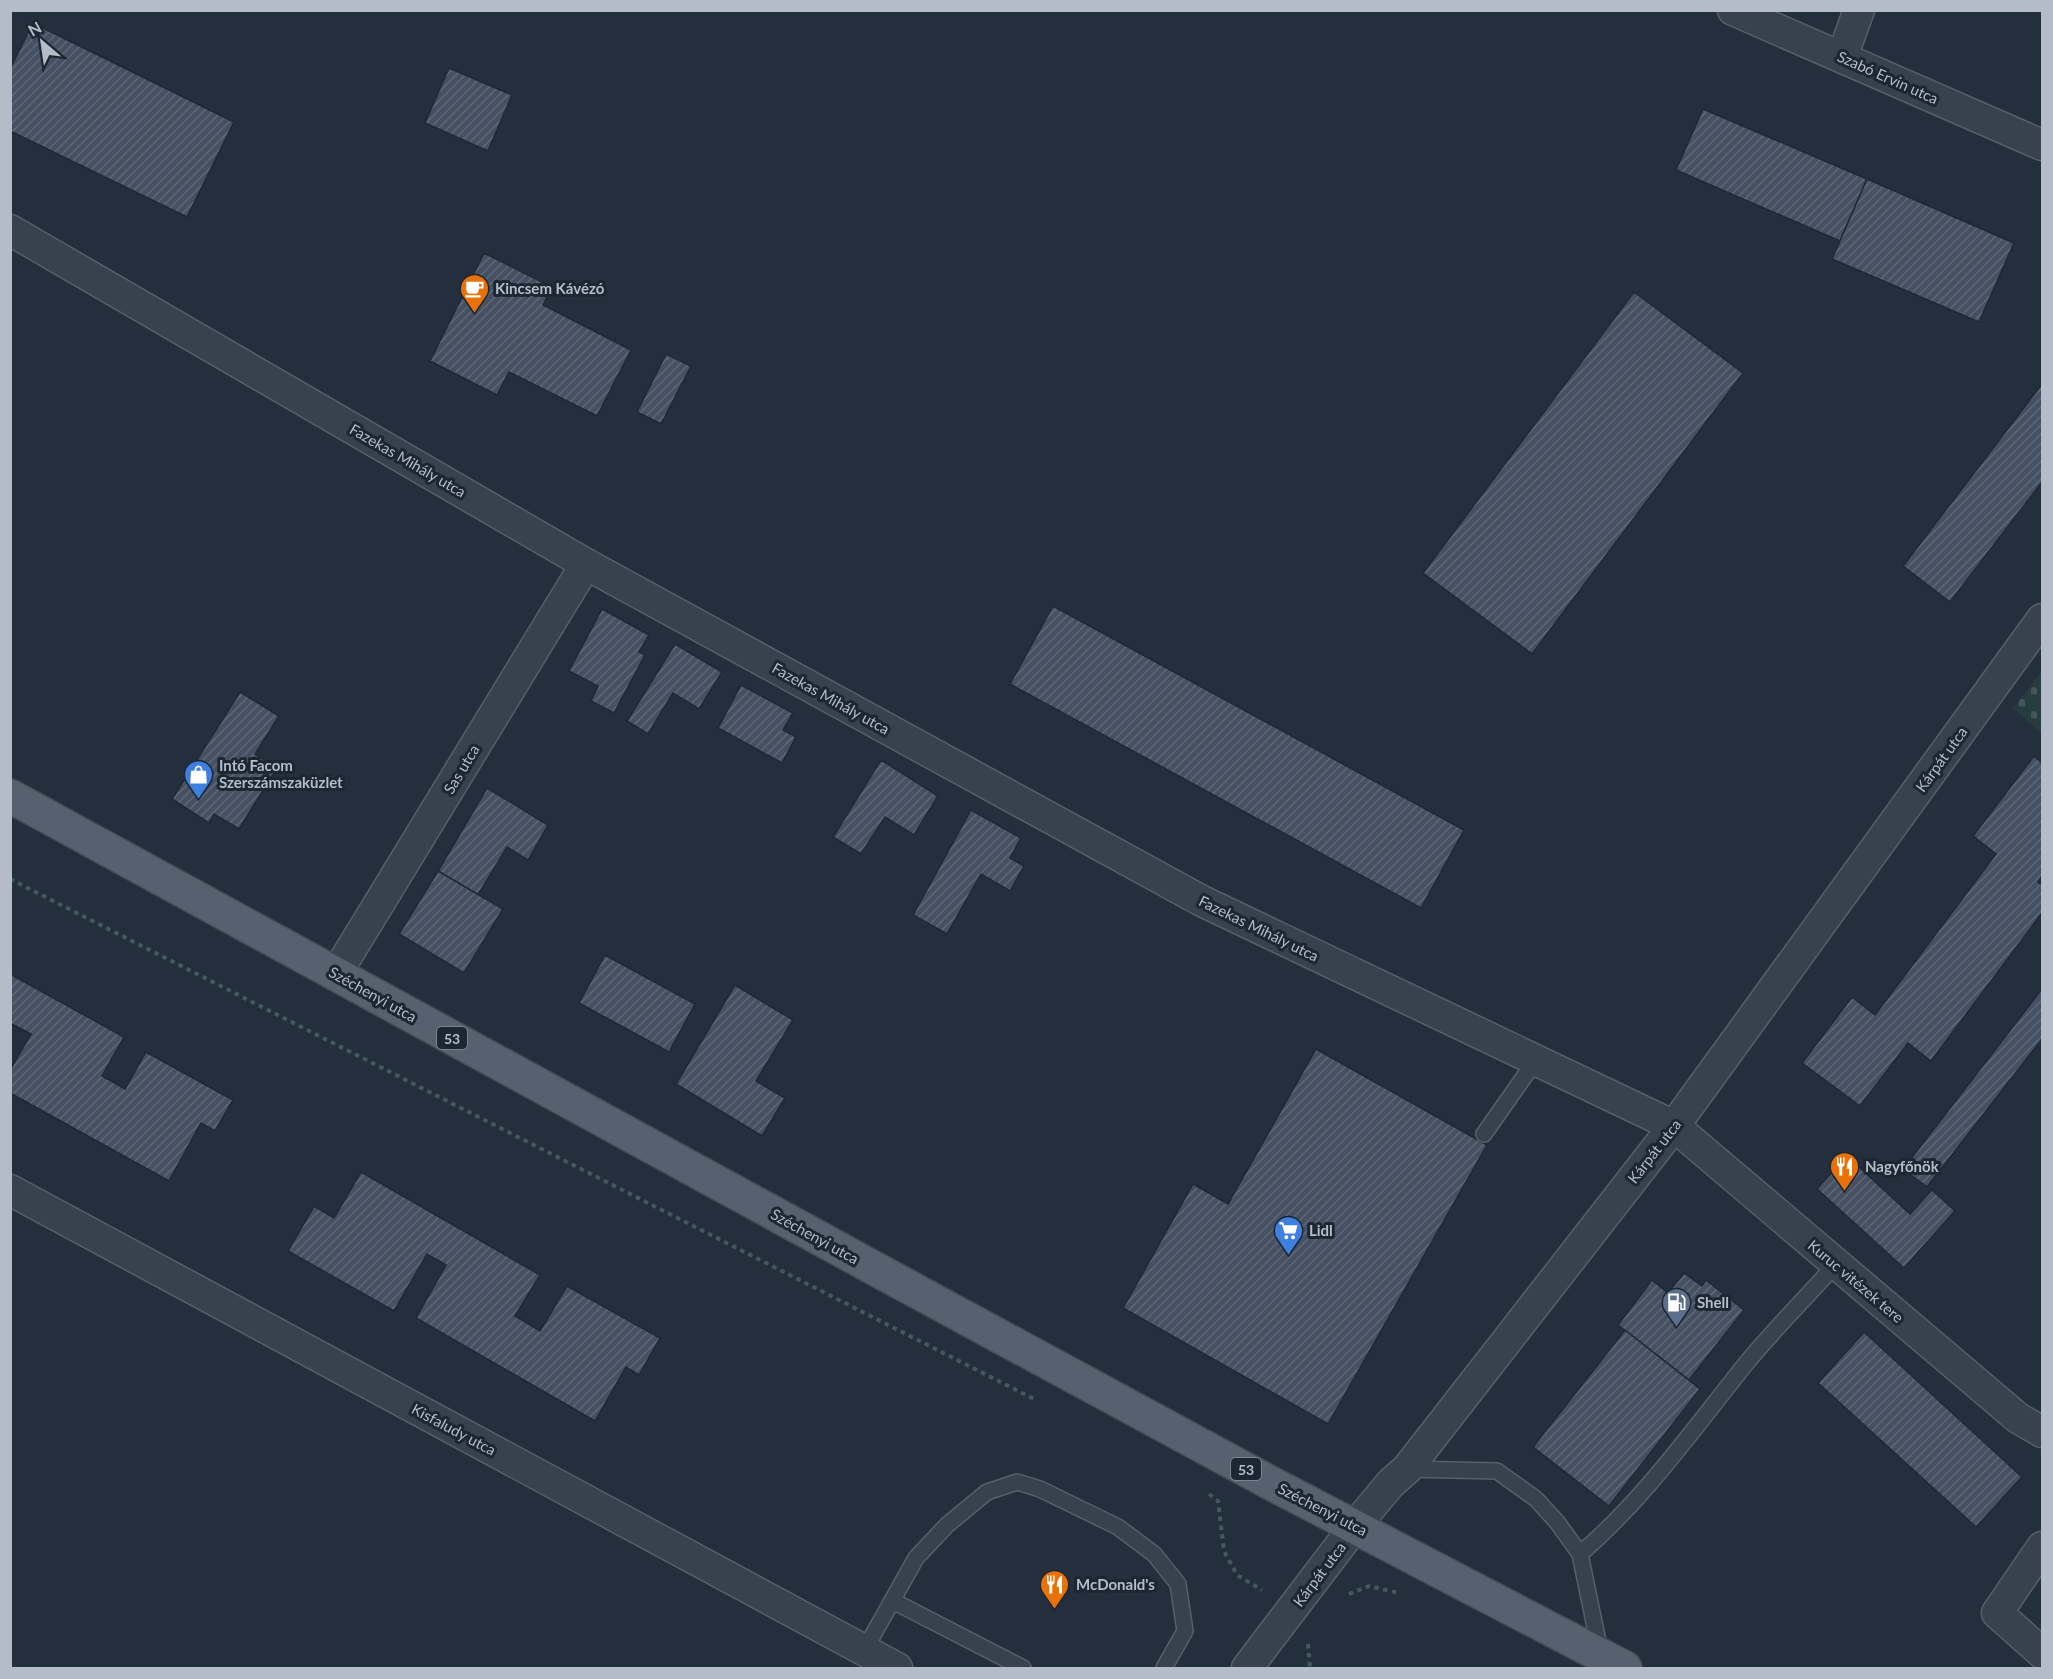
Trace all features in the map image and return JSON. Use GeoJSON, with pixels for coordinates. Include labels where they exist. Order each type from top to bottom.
{"type":"FeatureCollection","features":[{"type":"Feature","properties":{"kind":"main road","name":"Széchenyi utca"},"geometry":{"type":"LineString","coordinates":[[10,796],[904,1284],[1613,1662]]}},
{"type":"Feature","properties":{"kind":"street","name":"Szabó Ervin utca"},"geometry":{"type":"LineString","coordinates":[[1733,10],[2043,145]]}},
{"type":"Feature","properties":{"kind":"street"},"geometry":{"type":"LineString","coordinates":[[1842,57],[1859,10]]}},
{"type":"Feature","properties":{"kind":"street","name":"Fazekas Mihály utca"},"geometry":{"type":"LineString","coordinates":[[10,230],[586,564],[1202,901],[1674,1126]]}},
{"type":"Feature","properties":{"kind":"street","name":"Sas utca"},"geometry":{"type":"LineString","coordinates":[[336,974],[586,564]]}},
{"type":"Feature","properties":{"kind":"street","name":"Kárpát utca"},"geometry":{"type":"LineString","coordinates":[[1247,1668],[1355,1526],[1391,1483],[1407,1469],[1674,1126],[2043,619]]}},
{"type":"Feature","properties":{"kind":"street","name":"Kuruc vitézek tere"},"geometry":{"type":"LineString","coordinates":[[1674,1126],[2019,1418],[2043,1432]]}},
{"type":"Feature","properties":{"kind":"street","name":"Kisfaludy utca"},"geometry":{"type":"LineString","coordinates":[[10,1190],[897,1668]]}},
{"type":"Feature","properties":{"kind":"street"},"geometry":{"type":"LineString","coordinates":[[2043,1547],[1997,1613],[2043,1653]]}},
{"type":"Feature","properties":{"kind":"lane"},"geometry":{"type":"LineString","coordinates":[[1484,1134],[1536,1060]]}},
{"type":"Feature","properties":{"kind":"lane"},"geometry":{"type":"LineString","coordinates":[[1580,1554],[1614,1525],[1655,1480],[1746,1363],[1836,1264]]}},
{"type":"Feature","properties":{"kind":"lane"},"geometry":{"type":"LineString","coordinates":[[1407,1469],[1497,1471],[1536,1499],[1557,1522],[1580,1554],[1613,1662]]}},
{"type":"Feature","properties":{"kind":"lane"},"geometry":{"type":"LineString","coordinates":[[864,1651],[916,1558],[947,1525],[987,1492],[1017,1482],[1040,1489],[1118,1527],[1154,1554],[1178,1584],[1185,1630],[1164,1668]]}},
{"type":"Feature","properties":{"kind":"lane"},"geometry":{"type":"LineString","coordinates":[[893,1601],[1023,1668]]}},
{"type":"Feature","properties":{"kind":"path"},"geometry":{"type":"LineString","coordinates":[[10,879],[1036,1400]]}},
{"type":"Feature","properties":{"kind":"path"},"geometry":{"type":"LineString","coordinates":[[1203,1488],[1218,1501],[1224,1551],[1237,1575],[1293,1608],[1306,1611],[1369,1586],[1408,1594]]}},
{"type":"Feature","properties":{"kind":"green space"},"geometry":{"type":"Polygon","coordinates":[[[2042,671],[2042,734],[2013,708],[2042,671]]]}},
{"type":"Feature","properties":{"kind":"building"},"geometry":{"type":"Polygon","coordinates":[[[33,23],[234,122],[187,217],[10,131],[10,69],[33,23]]]}},
{"type":"Feature","properties":{"kind":"building"},"geometry":{"type":"Polygon","coordinates":[[[449,68],[512,95],[488,151],[425,123],[449,68]]]}},
{"type":"Feature","properties":{"kind":"building"},"geometry":{"type":"Polygon","coordinates":[[[1703,109],[1867,179],[1840,241],[1676,170],[1703,109]]]}},
{"type":"Feature","properties":{"kind":"building"},"geometry":{"type":"Polygon","coordinates":[[[1867,179],[2014,243],[1979,322],[1832,259],[1867,179]]]}},
{"type":"Feature","properties":{"kind":"building"},"geometry":{"type":"Polygon","coordinates":[[[484,253],[552,287],[543,305],[631,350],[597,416],[509,372],[497,395],[430,361],[484,253]]]}},
{"type":"Feature","properties":{"kind":"building"},"geometry":{"type":"Polygon","coordinates":[[[1634,292],[1743,373],[1532,654],[1423,573],[1634,292]]]}},
{"type":"Feature","properties":{"kind":"building"},"geometry":{"type":"Polygon","coordinates":[[[666,354],[691,366],[661,424],[637,412],[666,354]]]}},
{"type":"Feature","properties":{"kind":"building"},"geometry":{"type":"Polygon","coordinates":[[[2042,384],[2042,482],[1950,602],[1903,566],[2042,384]]]}},
{"type":"Feature","properties":{"kind":"building"},"geometry":{"type":"Polygon","coordinates":[[[1053,606],[1464,830],[1421,908],[1010,684],[1053,606]]]}},
{"type":"Feature","properties":{"kind":"building"},"geometry":{"type":"Polygon","coordinates":[[[602,609],[649,635],[639,652],[645,655],[614,713],[591,701],[598,686],[569,671],[602,609]]]}},
{"type":"Feature","properties":{"kind":"building"},"geometry":{"type":"Polygon","coordinates":[[[675,644],[722,672],[699,709],[673,693],[648,734],[627,721],[675,644]]]}},
{"type":"Feature","properties":{"kind":"building"},"geometry":{"type":"Polygon","coordinates":[[[741,685],[793,713],[783,730],[796,737],[782,763],[718,728],[741,685]]]}},
{"type":"Feature","properties":{"kind":"building"},"geometry":{"type":"Polygon","coordinates":[[[240,692],[279,716],[255,754],[277,768],[239,829],[214,814],[209,823],[172,799],[240,692]]]}},
{"type":"Feature","properties":{"kind":"building"},"geometry":{"type":"Polygon","coordinates":[[[2034,756],[2042,763],[2042,876],[2038,882],[2042,885],[2042,913],[1931,1061],[1908,1043],[1860,1106],[1802,1063],[1852,997],[1875,1015],[1996,854],[1973,836],[2034,756]]]}},
{"type":"Feature","properties":{"kind":"building"},"geometry":{"type":"Polygon","coordinates":[[[881,760],[938,796],[914,835],[885,817],[861,854],[833,837],[881,760]]]}},
{"type":"Feature","properties":{"kind":"building"},"geometry":{"type":"Polygon","coordinates":[[[487,788],[548,825],[528,860],[507,847],[478,895],[438,871],[487,788]]]}},
{"type":"Feature","properties":{"kind":"building"},"geometry":{"type":"Polygon","coordinates":[[[971,810],[1021,838],[1010,858],[1024,866],[1010,891],[981,874],[947,934],[913,915],[971,810]]]}},
{"type":"Feature","properties":{"kind":"building"},"geometry":{"type":"Polygon","coordinates":[[[438,871],[503,909],[464,973],[399,934],[438,871]]]}},
{"type":"Feature","properties":{"kind":"building"},"geometry":{"type":"Polygon","coordinates":[[[605,955],[695,1004],[669,1052],[579,1003],[605,955]]]}},
{"type":"Feature","properties":{"kind":"building"},"geometry":{"type":"Polygon","coordinates":[[[10,974],[124,1037],[102,1076],[125,1089],[146,1052],[233,1100],[215,1131],[201,1123],[169,1181],[10,1093],[10,1070],[31,1034],[10,1023],[10,974]]]}},
{"type":"Feature","properties":{"kind":"building"},"geometry":{"type":"Polygon","coordinates":[[[735,985],[793,1020],[756,1081],[785,1098],[762,1136],[676,1084],[735,985]]]}},
{"type":"Feature","properties":{"kind":"building"},"geometry":{"type":"Polygon","coordinates":[[[2042,989],[2042,1039],[1927,1187],[1903,1169],[2042,989]]]}},
{"type":"Feature","properties":{"kind":"building","name":"Lidl"},"geometry":{"type":"Polygon","coordinates":[[[1316,1049],[1487,1145],[1328,1424],[1123,1308],[1193,1184],[1228,1204],[1316,1049]]]}},
{"type":"Feature","properties":{"kind":"building"},"geometry":{"type":"Polygon","coordinates":[[[1847,1156],[1910,1214],[1932,1190],[1955,1211],[1904,1268],[1817,1189],[1847,1156]]]}},
{"type":"Feature","properties":{"kind":"building"},"geometry":{"type":"Polygon","coordinates":[[[361,1172],[540,1275],[515,1316],[540,1331],[567,1286],[660,1338],[639,1375],[626,1367],[595,1421],[416,1318],[446,1265],[427,1254],[394,1311],[288,1251],[314,1206],[334,1218],[361,1172]]]}},
{"type":"Feature","properties":{"kind":"building","name":"Shell"},"geometry":{"type":"Polygon","coordinates":[[[1684,1273],[1702,1286],[1706,1280],[1744,1310],[1689,1380],[1618,1325],[1652,1280],[1668,1293],[1684,1273]]]}},
{"type":"Feature","properties":{"kind":"building"},"geometry":{"type":"Polygon","coordinates":[[[1625,1330],[1700,1389],[1609,1506],[1533,1447],[1625,1330]]]}},
{"type":"Feature","properties":{"kind":"building"},"geometry":{"type":"Polygon","coordinates":[[[1864,1332],[2022,1477],[1976,1527],[1818,1383],[1864,1332]]]}},
{"type":"Feature","properties":{"kind":"place","name":"Kincsem Kávézó"},"geometry":{"type":"Point","coordinates":[474,314]}},
{"type":"Feature","properties":{"kind":"place","name":"Intó Facom Szerszámszaküzlet"},"geometry":{"type":"Point","coordinates":[198,800]}},
{"type":"Feature","properties":{"kind":"place","name":"Nagyfőnök"},"geometry":{"type":"Point","coordinates":[1844,1192]}},
{"type":"Feature","properties":{"kind":"place","name":"Lidl"},"geometry":{"type":"Point","coordinates":[1288,1256]}},
{"type":"Feature","properties":{"kind":"place","name":"Shell"},"geometry":{"type":"Point","coordinates":[1676,1328]}},
{"type":"Feature","properties":{"kind":"place","name":"McDonald's"},"geometry":{"type":"Point","coordinates":[1055,1610]}}]}
